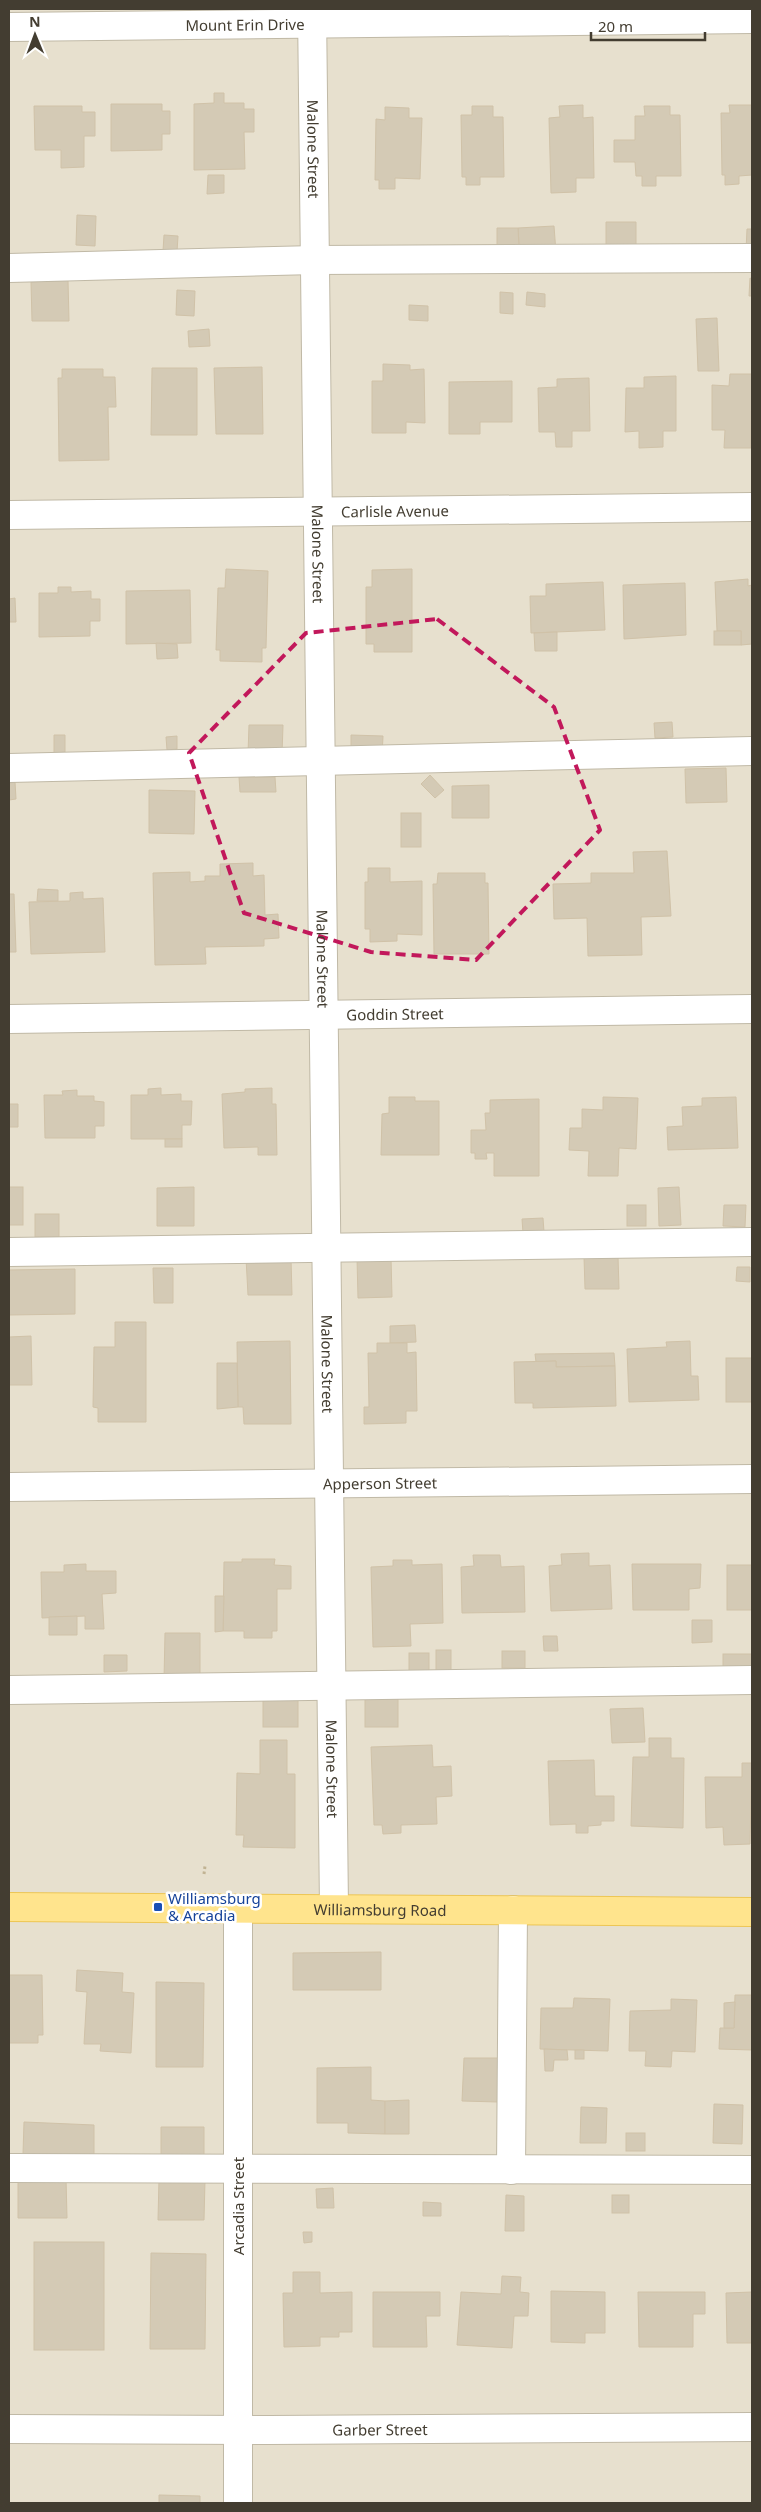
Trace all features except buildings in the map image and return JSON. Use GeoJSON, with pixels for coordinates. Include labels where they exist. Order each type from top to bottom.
{"type":"FeatureCollection","features":[{"type":"Feature","properties":{"kind":"main road","name":"Williamsburg Road"},"geometry":{"type":"LineString","coordinates":[[9,1907],[752,1912]]}},
{"type":"Feature","properties":{"kind":"street","name":"Mount Erin Drive"},"geometry":{"type":"LineString","coordinates":[[9,26],[312,15],[752,19]]}},
{"type":"Feature","properties":{"kind":"street","name":"Malone Street"},"geometry":{"type":"LineString","coordinates":[[312,15],[322,1014],[331,1485],[334,1908]]}},
{"type":"Feature","properties":{"kind":"street"},"geometry":{"type":"LineString","coordinates":[[9,268],[315,260],[752,258]]}},
{"type":"Feature","properties":{"kind":"street","name":"Carlisle Avenue"},"geometry":{"type":"LineString","coordinates":[[9,515],[752,507]]}},
{"type":"Feature","properties":{"kind":"street"},"geometry":{"type":"LineString","coordinates":[[9,768],[752,751]]}},
{"type":"Feature","properties":{"kind":"street","name":"Goddin Street"},"geometry":{"type":"LineString","coordinates":[[9,1018],[752,1009]]}},
{"type":"Feature","properties":{"kind":"street"},"geometry":{"type":"LineString","coordinates":[[9,1252],[326,1246],[752,1242]]}},
{"type":"Feature","properties":{"kind":"street","name":"Apperson Street"},"geometry":{"type":"LineString","coordinates":[[9,1487],[752,1479]]}},
{"type":"Feature","properties":{"kind":"street"},"geometry":{"type":"LineString","coordinates":[[9,1690],[752,1680]]}},
{"type":"Feature","properties":{"kind":"street","name":"Arcadia Street"},"geometry":{"type":"LineString","coordinates":[[238,1909],[238,2503]]}},
{"type":"Feature","properties":{"kind":"street"},"geometry":{"type":"LineString","coordinates":[[511,2170],[513,1910]]}},
{"type":"Feature","properties":{"kind":"street"},"geometry":{"type":"LineString","coordinates":[[9,2168],[752,2170]]}},
{"type":"Feature","properties":{"kind":"street","name":"Garber Street"},"geometry":{"type":"LineString","coordinates":[[9,2429],[237,2430],[752,2427]]}},
{"type":"Feature","properties":{"kind":"path"},"geometry":{"type":"LineString","coordinates":[[204,1874],[205,1866]]}},
{"type":"Feature","properties":{"kind":"highlighted area"},"geometry":{"type":"Polygon","coordinates":[[[437,619],[554,707],[600,830],[476,960],[371,952],[244,913],[189,753],[306,633],[437,619]]]}},
{"type":"Feature","properties":{"kind":"shaded area"},"geometry":{"type":"Polygon","coordinates":[[[9,9],[752,9],[752,2503],[9,2503],[9,9]]]}},
{"type":"Feature","properties":{"kind":"place","name":"Williamsburg & Arcadia"},"geometry":{"type":"Point","coordinates":[158,1907]}}]}
